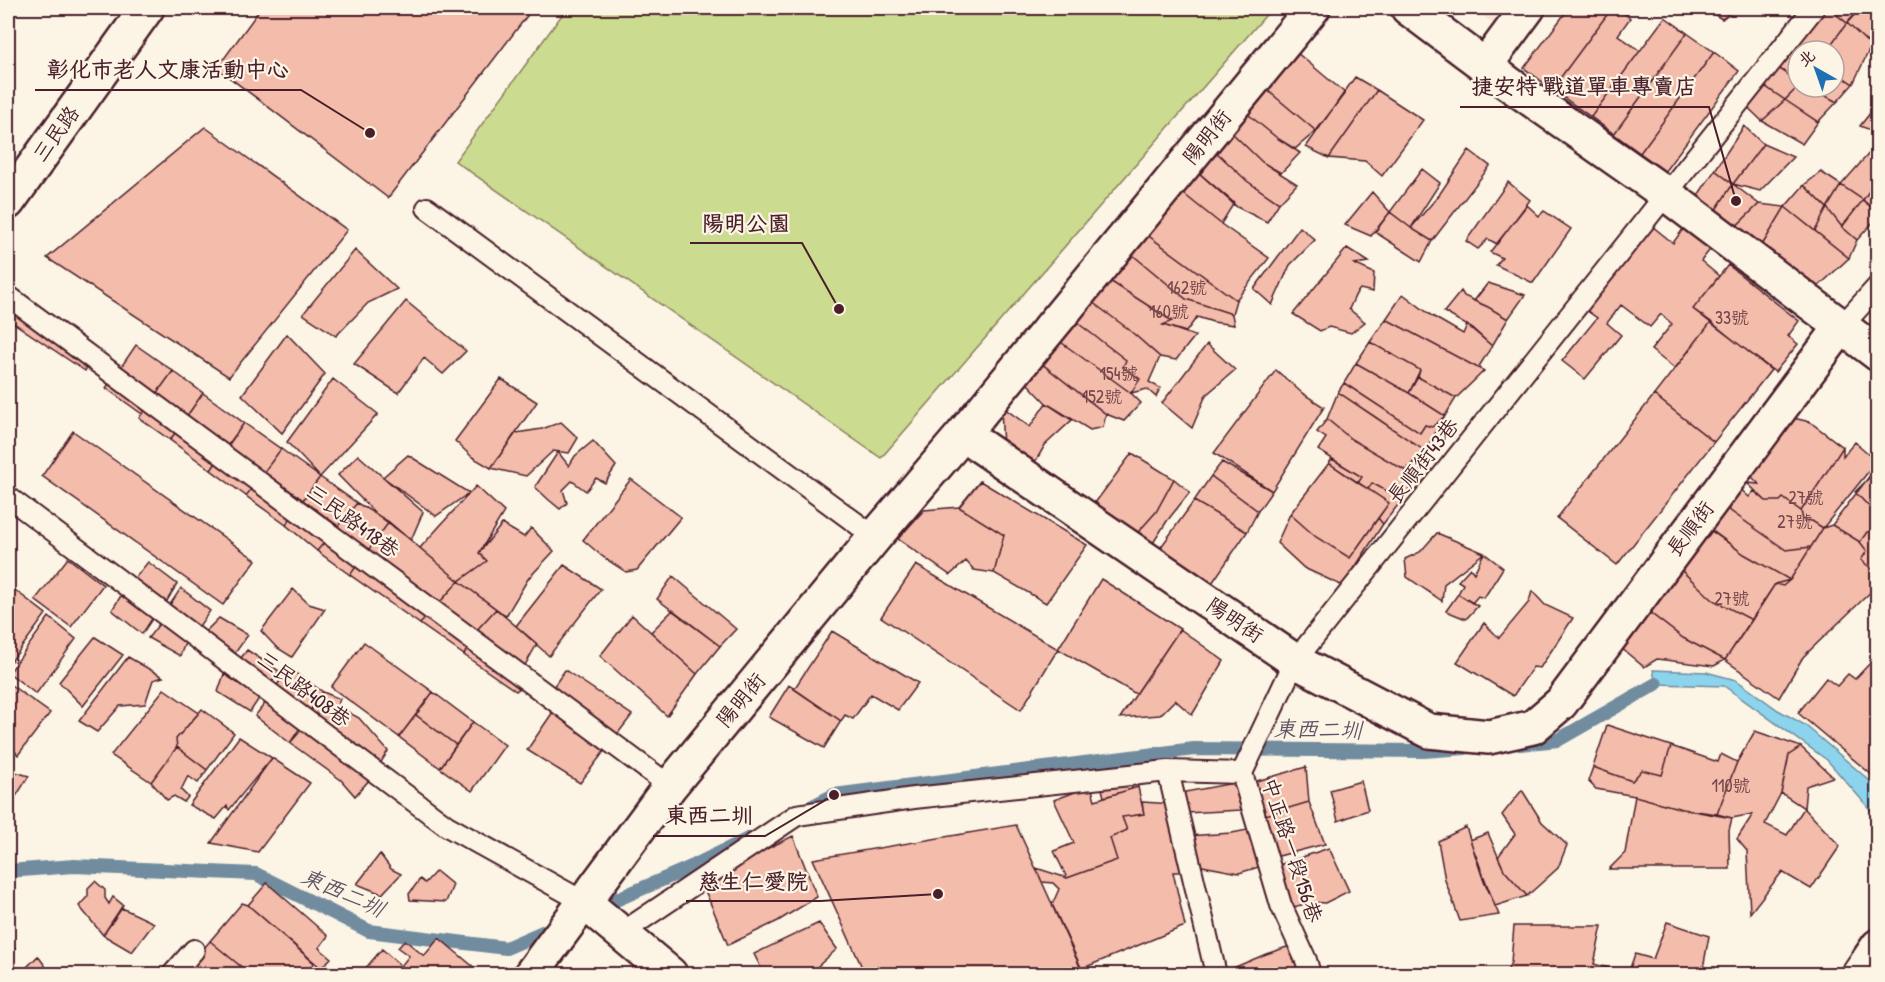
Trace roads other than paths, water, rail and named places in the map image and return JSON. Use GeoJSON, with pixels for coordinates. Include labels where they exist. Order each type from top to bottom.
{"type":"FeatureCollection","features":[{"type":"Feature","properties":{"kind":"street","name":"三民路"},"geometry":{"type":"LineString","coordinates":[[8,202],[147,8]]}},
{"type":"Feature","properties":{"kind":"street","name":"陽明街"},"geometry":{"type":"LineString","coordinates":[[531,975],[670,786],[1313,8]]}},
{"type":"Feature","properties":{"kind":"street"},"geometry":{"type":"LineString","coordinates":[[1408,8],[1485,66],[1666,194],[1878,354]]}},
{"type":"Feature","properties":{"kind":"street"},"geometry":{"type":"LineString","coordinates":[[1485,66],[1528,8]]}},
{"type":"Feature","properties":{"kind":"street","name":"長順街"},"geometry":{"type":"LineString","coordinates":[[1533,727],[1561,703],[1842,326]]}},
{"type":"Feature","properties":{"kind":"street","name":"陽明街"},"geometry":{"type":"LineString","coordinates":[[963,434],[1295,661],[1429,731],[1489,737],[1533,727]]}},
{"type":"Feature","properties":{"kind":"street"},"geometry":{"type":"LineString","coordinates":[[584,902],[670,975]]}},
{"type":"Feature","properties":{"kind":"street"},"geometry":{"type":"LineString","coordinates":[[1859,975],[1878,946]]}},
{"type":"Feature","properties":{"kind":"lane"},"geometry":{"type":"LineString","coordinates":[[1666,194],[1814,8]]}},
{"type":"Feature","properties":{"kind":"lane","name":"長順街43巷"},"geometry":{"type":"LineString","coordinates":[[1242,773],[1295,661],[1666,194]]}},
{"type":"Feature","properties":{"kind":"lane"},"geometry":{"type":"LineString","coordinates":[[427,208],[875,537]]}},
{"type":"Feature","properties":{"kind":"lane","name":"長順街"},"geometry":{"type":"LineString","coordinates":[[1842,326],[1878,286]]}},
{"type":"Feature","properties":{"kind":"lane","name":"三民路418巷"},"geometry":{"type":"LineString","coordinates":[[8,296],[670,786]]}},
{"type":"Feature","properties":{"kind":"lane","name":"三民路408巷"},"geometry":{"type":"LineString","coordinates":[[8,497],[447,826],[584,902]]}},
{"type":"Feature","properties":{"kind":"lane"},"geometry":{"type":"LineString","coordinates":[[1168,771],[1216,975]]}},
{"type":"Feature","properties":{"kind":"lane"},"geometry":{"type":"LineString","coordinates":[[620,934],[797,815],[914,798],[1168,771],[1242,773]]}},
{"type":"Feature","properties":{"kind":"lane","name":"中正路一段156巷"},"geometry":{"type":"LineString","coordinates":[[1242,773],[1281,905],[1306,960],[1310,975]]}},
{"type":"Feature","properties":{"kind":"lane"},"geometry":{"type":"LineString","coordinates":[[173,975],[194,950]]}},
{"type":"Feature","properties":{"kind":"water"},"geometry":{"type":"Polygon","coordinates":[[[1653,670],[1706,672],[1736,680],[1778,710],[1805,725],[1877,787],[1877,810],[1874,814],[1827,760],[1724,686],[1656,684],[1653,670]]]}},
{"type":"Feature","properties":{"kind":"waterway","name":"東西二圳"},"geometry":{"type":"LineString","coordinates":[[1520,744],[1558,740],[1656,684]]}},
{"type":"Feature","properties":{"kind":"waterway","name":"東西二圳"},"geometry":{"type":"LineString","coordinates":[[807,809],[834,795],[1194,749],[1424,751],[1465,748]]}},
{"type":"Feature","properties":{"kind":"waterway","name":"東西二圳"},"geometry":{"type":"LineString","coordinates":[[595,909],[689,868],[750,838]]}},
{"type":"Feature","properties":{"kind":"waterway","name":"東西二圳"},"geometry":{"type":"LineString","coordinates":[[8,871],[74,866],[256,874],[369,931],[506,948],[559,925]]}},
{"type":"Feature","properties":{"kind":"place","name":"彰化市老人文康活動中心"},"geometry":{"type":"Point","coordinates":[370,133]}},
{"type":"Feature","properties":{"kind":"place","name":"捷安特 戰道單車專賣店"},"geometry":{"type":"Point","coordinates":[1736,201]}},
{"type":"Feature","properties":{"kind":"place","name":"陽明公園"},"geometry":{"type":"Point","coordinates":[839,309]}},
{"type":"Feature","properties":{"kind":"place","name":"東西二圳"},"geometry":{"type":"Point","coordinates":[834,795]}},
{"type":"Feature","properties":{"kind":"place","name":"慈生仁愛院"},"geometry":{"type":"Point","coordinates":[938,894]}}]}
